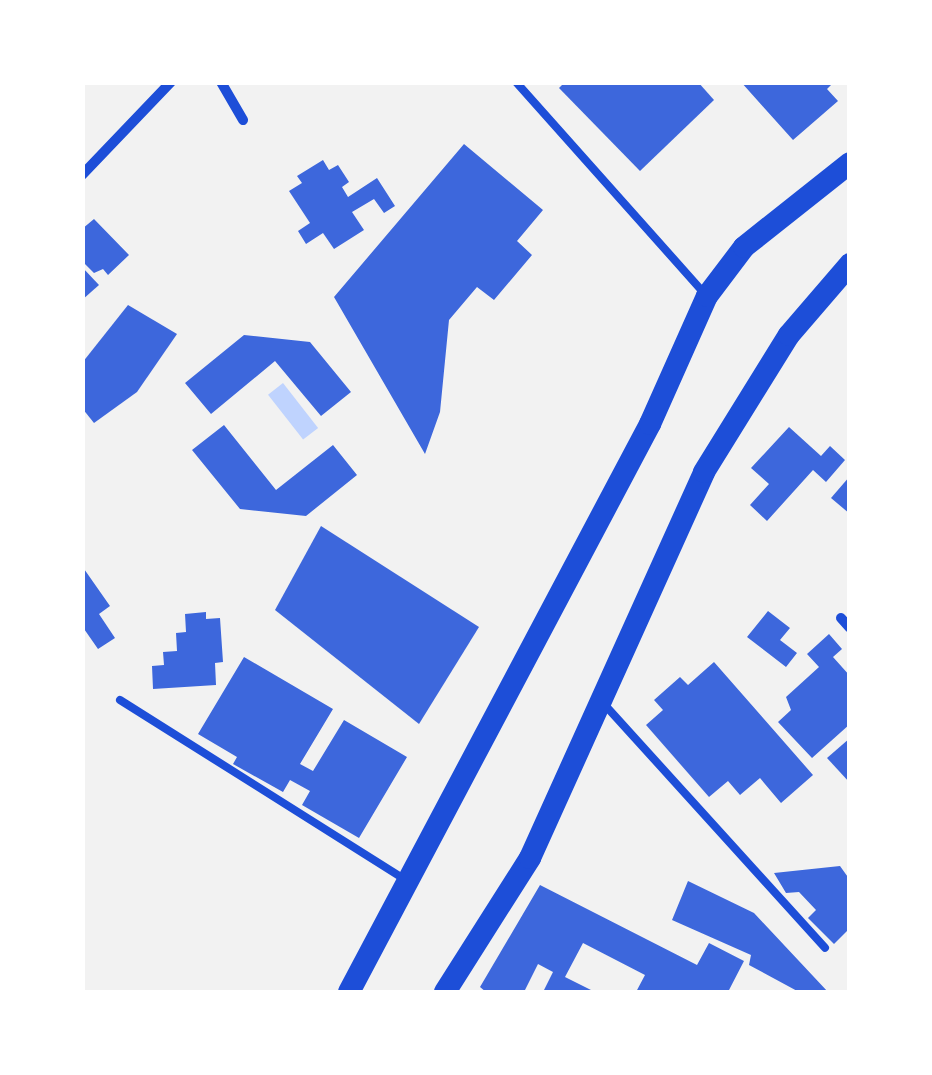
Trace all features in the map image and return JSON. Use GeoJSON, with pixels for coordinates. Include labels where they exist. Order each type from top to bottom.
{"type":"FeatureCollection","features":[{"type":"Feature","properties":{"kind":"main road"},"geometry":{"type":"LineString","coordinates":[[349,992],[650,424],[707,296],[744,247],[850,163]]}},
{"type":"Feature","properties":{"kind":"main road"},"geometry":{"type":"LineString","coordinates":[[445,992],[530,858],[704,472],[789,335],[850,264]]}},
{"type":"Feature","properties":{"kind":"street"},"geometry":{"type":"LineString","coordinates":[[82,175],[171,82]]}},
{"type":"Feature","properties":{"kind":"street"},"geometry":{"type":"LineString","coordinates":[[221,82],[242,120]]}},
{"type":"Feature","properties":{"kind":"street"},"geometry":{"type":"LineString","coordinates":[[840,618],[850,628]]}},
{"type":"Feature","properties":{"kind":"lane"},"geometry":{"type":"LineString","coordinates":[[516,82],[707,296]]}},
{"type":"Feature","properties":{"kind":"lane"},"geometry":{"type":"LineString","coordinates":[[120,700],[408,882]]}},
{"type":"Feature","properties":{"kind":"lane"},"geometry":{"type":"LineString","coordinates":[[601,701],[825,948]]}},
{"type":"Feature","properties":{"kind":"water"},"geometry":{"type":"Polygon","coordinates":[[[283,383],[318,428],[303,440],[268,395],[283,383]]]}},
{"type":"Feature","properties":{"kind":"building"},"geometry":{"type":"Polygon","coordinates":[[[565,82],[698,82],[714,100],[640,171],[559,88],[565,82]]]}},
{"type":"Feature","properties":{"kind":"building"},"geometry":{"type":"Polygon","coordinates":[[[741,82],[834,82],[827,89],[838,101],[793,140],[741,82]]]}},
{"type":"Feature","properties":{"kind":"building"},"geometry":{"type":"Polygon","coordinates":[[[464,144],[543,210],[517,241],[532,255],[494,300],[477,287],[449,320],[440,412],[425,454],[334,297],[464,144]]]}},
{"type":"Feature","properties":{"kind":"building"},"geometry":{"type":"Polygon","coordinates":[[[323,160],[329,170],[338,165],[349,182],[342,187],[348,197],[377,178],[395,206],[384,213],[374,199],[352,212],[364,230],[334,249],[323,233],[306,244],[298,231],[310,223],[289,191],[302,183],[297,176],[323,160]]]}},
{"type":"Feature","properties":{"kind":"building"},"geometry":{"type":"Polygon","coordinates":[[[94,219],[129,255],[108,275],[103,269],[94,273],[82,261],[82,229],[94,219]]]}},
{"type":"Feature","properties":{"kind":"building"},"geometry":{"type":"Polygon","coordinates":[[[82,267],[99,285],[82,300],[82,267]]]}},
{"type":"Feature","properties":{"kind":"building"},"geometry":{"type":"Polygon","coordinates":[[[128,305],[177,334],[137,392],[94,423],[82,408],[82,363],[128,305]]]}},
{"type":"Feature","properties":{"kind":"building"},"geometry":{"type":"Polygon","coordinates":[[[244,335],[310,342],[351,392],[321,416],[275,361],[211,414],[185,383],[244,335]]]}},
{"type":"Feature","properties":{"kind":"building"},"geometry":{"type":"Polygon","coordinates":[[[224,425],[276,490],[333,445],[357,475],[306,516],[240,509],[192,450],[224,425]]]}},
{"type":"Feature","properties":{"kind":"building"},"geometry":{"type":"Polygon","coordinates":[[[789,427],[821,456],[830,446],[845,460],[826,482],[813,470],[767,521],[750,505],[769,484],[751,468],[789,427]]]}},
{"type":"Feature","properties":{"kind":"building"},"geometry":{"type":"Polygon","coordinates":[[[850,476],[850,514],[831,498],[850,476]]]}},
{"type":"Feature","properties":{"kind":"building"},"geometry":{"type":"Polygon","coordinates":[[[321,526],[479,627],[419,724],[275,610],[321,526]]]}},
{"type":"Feature","properties":{"kind":"building"},"geometry":{"type":"Polygon","coordinates":[[[82,566],[110,606],[99,614],[115,638],[98,649],[82,626],[82,566]]]}},
{"type":"Feature","properties":{"kind":"building"},"geometry":{"type":"Polygon","coordinates":[[[768,611],[790,628],[780,640],[797,653],[786,667],[747,637],[768,611]]]}},
{"type":"Feature","properties":{"kind":"building"},"geometry":{"type":"Polygon","coordinates":[[[206,612],[206,619],[220,618],[223,662],[215,663],[216,685],[153,689],[152,666],[164,665],[163,652],[177,651],[176,633],[186,632],[185,614],[206,612]]]}},
{"type":"Feature","properties":{"kind":"building"},"geometry":{"type":"Polygon","coordinates":[[[829,634],[842,649],[833,657],[850,676],[850,724],[812,758],[778,722],[791,710],[786,697],[819,667],[807,654],[829,634]]]}},
{"type":"Feature","properties":{"kind":"building"},"geometry":{"type":"Polygon","coordinates":[[[244,657],[333,709],[300,764],[313,771],[344,720],[407,757],[359,838],[302,805],[310,791],[290,780],[283,792],[233,764],[237,757],[198,734],[244,657]]]}},
{"type":"Feature","properties":{"kind":"building"},"geometry":{"type":"Polygon","coordinates":[[[714,662],[813,775],[781,803],[760,778],[740,795],[728,781],[709,797],[646,725],[663,710],[654,700],[680,677],[688,685],[714,662]]]}},
{"type":"Feature","properties":{"kind":"building"},"geometry":{"type":"Polygon","coordinates":[[[850,738],[850,783],[827,758],[850,738]]]}},
{"type":"Feature","properties":{"kind":"building"},"geometry":{"type":"Polygon","coordinates":[[[840,866],[850,880],[850,928],[834,944],[808,918],[816,910],[799,892],[786,893],[774,873],[840,866]]]}},
{"type":"Feature","properties":{"kind":"building"},"geometry":{"type":"Polygon","coordinates":[[[688,881],[754,913],[828,992],[799,992],[749,965],[751,955],[672,920],[688,881]]]}},
{"type":"Feature","properties":{"kind":"building"},"geometry":{"type":"Polygon","coordinates":[[[540,885],[697,965],[709,943],[744,961],[728,992],[636,992],[645,975],[583,943],[565,977],[595,992],[543,992],[553,972],[538,964],[524,992],[486,992],[480,987],[540,885]]]}}]}
